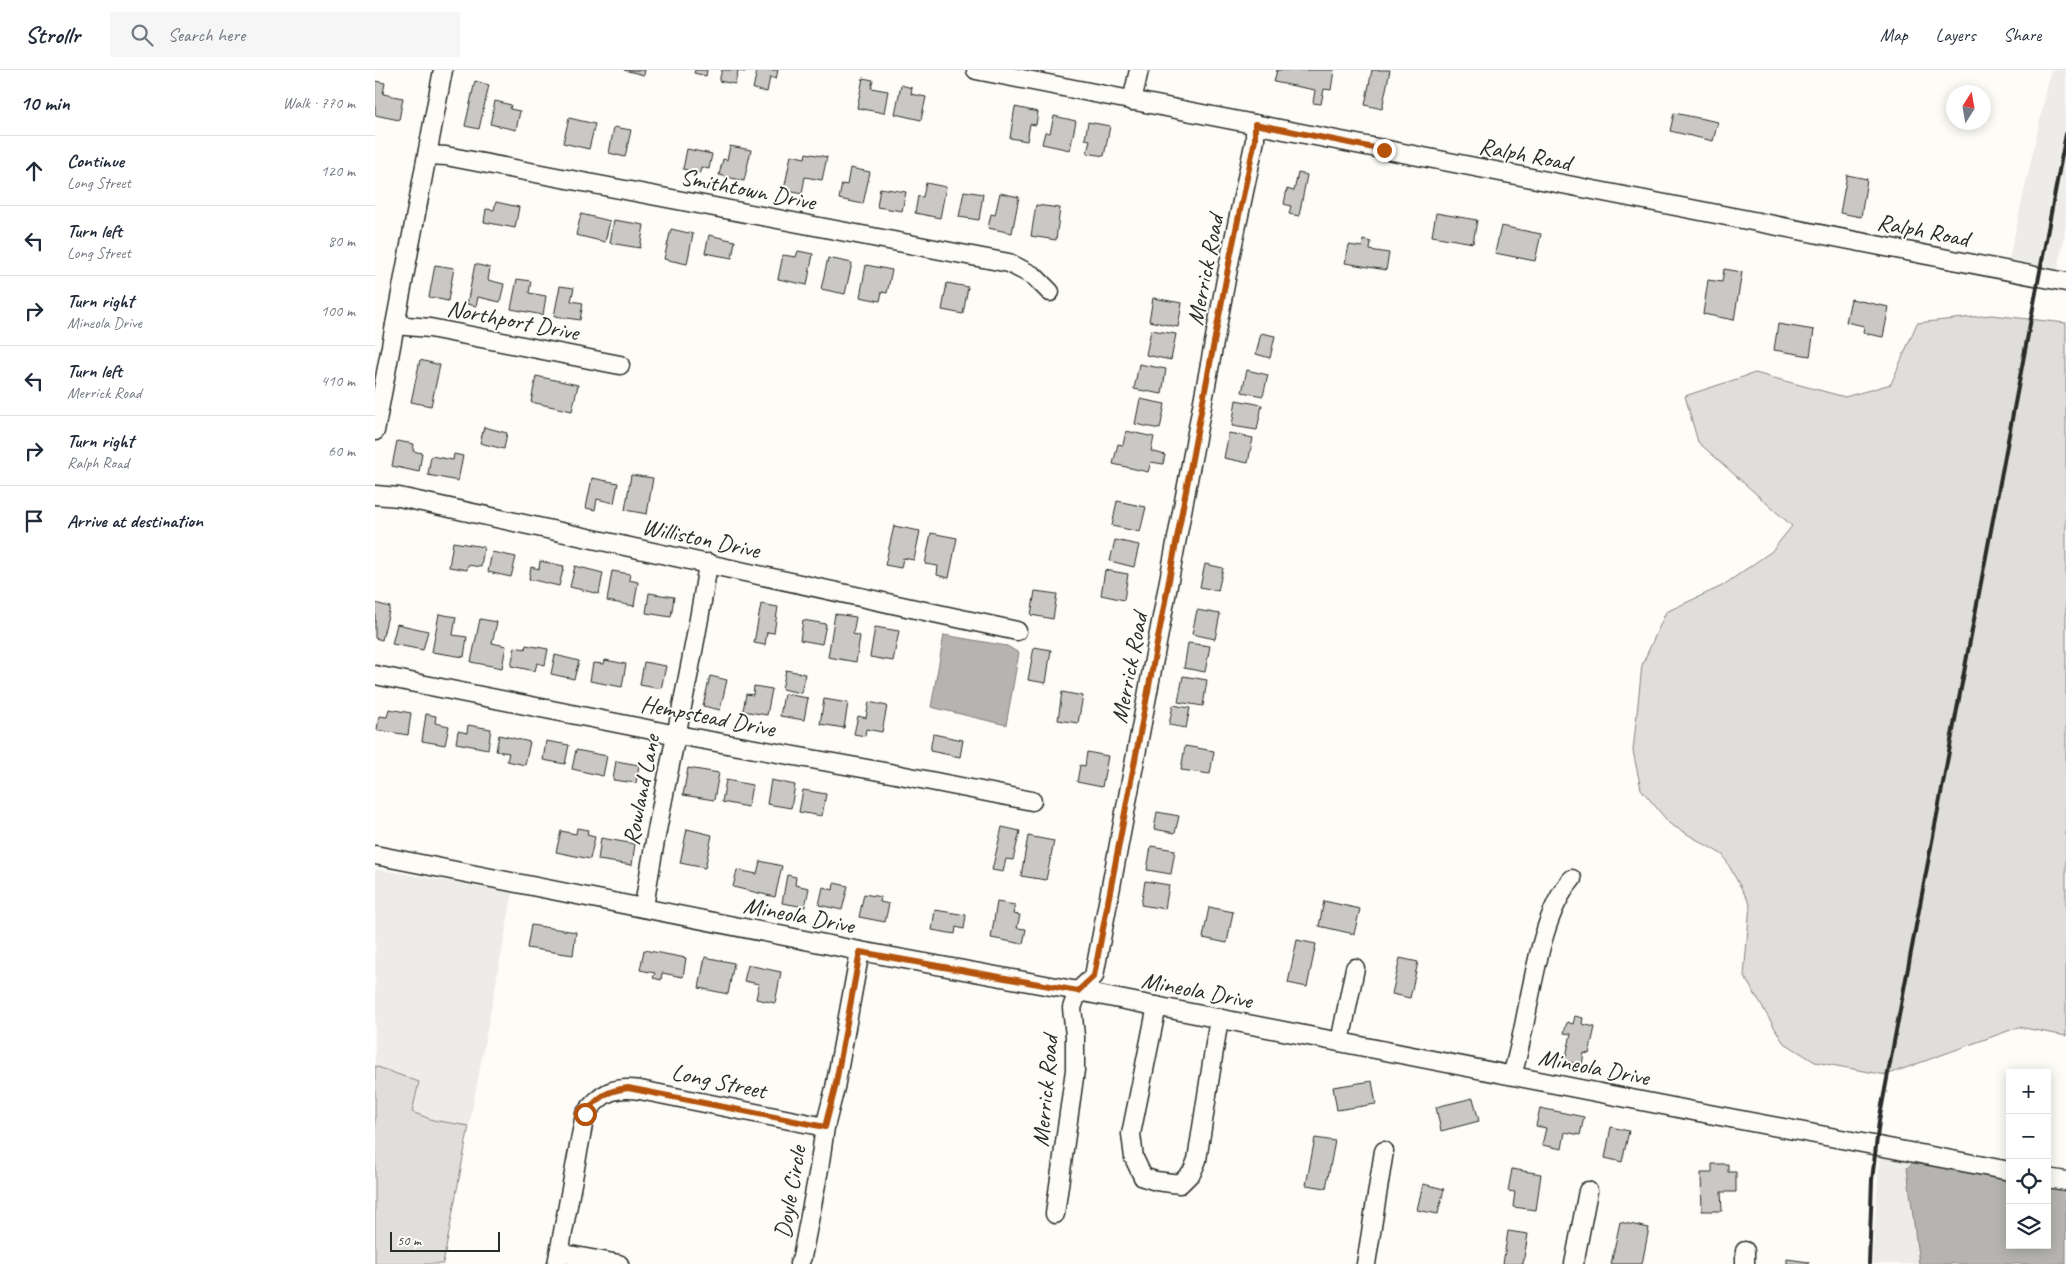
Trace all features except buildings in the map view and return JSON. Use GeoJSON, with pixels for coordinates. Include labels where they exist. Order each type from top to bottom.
{"type":"FeatureCollection","features":[{"type":"Feature","properties":{"kind":"street"},"geometry":{"type":"LineString","coordinates":[[375,431],[378,395],[395,325],[443,70]]}},
{"type":"Feature","properties":{"kind":"street","name":"Ralph Road"},"geometry":{"type":"LineString","coordinates":[[976,70],[2066,282]]}},
{"type":"Feature","properties":{"kind":"street"},"geometry":{"type":"LineString","coordinates":[[1132,100],[1139,70]]}},
{"type":"Feature","properties":{"kind":"street","name":"Merrick Road"},"geometry":{"type":"LineString","coordinates":[[1055,1214],[1075,1070],[1075,1036],[1072,1008],[1078,991],[1094,976],[1231,253],[1255,140],[1255,124]]}},
{"type":"Feature","properties":{"kind":"street","name":"Smithtown Drive"},"geometry":{"type":"LineString","coordinates":[[427,155],[446,156],[1009,263],[1034,276],[1049,292]]}},
{"type":"Feature","properties":{"kind":"street","name":"Northport Drive"},"geometry":{"type":"LineString","coordinates":[[395,325],[430,328],[620,365]]}},
{"type":"Feature","properties":{"kind":"street","name":"Williston Drive"},"geometry":{"type":"LineString","coordinates":[[375,495],[409,500],[1017,631]]}},
{"type":"Feature","properties":{"kind":"street","name":"Rowland Lane"},"geometry":{"type":"LineString","coordinates":[[644,908],[708,564]]}},
{"type":"Feature","properties":{"kind":"street","name":"Hempstead Drive"},"geometry":{"type":"LineString","coordinates":[[375,675],[677,735],[890,773],[1032,801]]}},
{"type":"Feature","properties":{"kind":"street","name":"Mineola Drive"},"geometry":{"type":"LineString","coordinates":[[375,855],[860,952],[1157,1006],[2006,1170]]}},
{"type":"Feature","properties":{"kind":"street"},"geometry":{"type":"LineString","coordinates":[[1512,1075],[1520,1051],[1534,978],[1547,928],[1558,898],[1572,879]]}},
{"type":"Feature","properties":{"kind":"street"},"geometry":{"type":"LineString","coordinates":[[825,1127],[835,1088],[860,952]]}},
{"type":"Feature","properties":{"kind":"street"},"geometry":{"type":"LineString","coordinates":[[1340,1042],[1355,968]]}},
{"type":"Feature","properties":{"kind":"street"},"geometry":{"type":"LineString","coordinates":[[1157,1006],[1131,1134],[1135,1158],[1143,1177],[1156,1181],[1179,1184],[1192,1172],[1197,1160],[1219,1018]]}},
{"type":"Feature","properties":{"kind":"street","name":"Long Street"},"geometry":{"type":"LineString","coordinates":[[558,1259],[585,1114],[595,1101],[604,1094],[613,1090],[634,1089],[825,1127]]}},
{"type":"Feature","properties":{"kind":"street","name":"Doyle Circle"},"geometry":{"type":"LineString","coordinates":[[799,1264],[818,1178],[825,1127]]}},
{"type":"Feature","properties":{"kind":"street"},"geometry":{"type":"LineString","coordinates":[[1366,1264],[1384,1152]]}},
{"type":"Feature","properties":{"kind":"street"},"geometry":{"type":"LineString","coordinates":[[2051,1179],[2066,1181]]}},
{"type":"Feature","properties":{"kind":"street"},"geometry":{"type":"LineString","coordinates":[[1574,1264],[1588,1190]]}},
{"type":"Feature","properties":{"kind":"street"},"geometry":{"type":"LineString","coordinates":[[558,1259],[619,1264]]}},
{"type":"Feature","properties":{"kind":"shaded area"},"geometry":{"type":"Polygon","coordinates":[[[2051,70],[2066,70],[2066,225],[2058,270],[2009,260],[2051,70]]]}},
{"type":"Feature","properties":{"kind":"shaded area"},"geometry":{"type":"Polygon","coordinates":[[[1991,315],[2066,323],[2066,1036],[2019,1027],[1886,1075],[1815,1062],[1783,1042],[1744,976],[1750,904],[1723,855],[1670,824],[1641,789],[1633,751],[1642,665],[1666,612],[1722,586],[1772,551],[1792,526],[1698,442],[1685,396],[1755,373],[1845,397],[1891,384],[1917,323],[1991,315]]]}},
{"type":"Feature","properties":{"kind":"shaded area"},"geometry":{"type":"Polygon","coordinates":[[[944,635],[1007,646],[1019,653],[1006,725],[931,707],[944,635]]]}},
{"type":"Feature","properties":{"kind":"shaded area"},"geometry":{"type":"Polygon","coordinates":[[[375,869],[513,892],[469,1126],[433,1120],[412,1112],[419,1082],[375,1066],[375,869]]]}},
{"type":"Feature","properties":{"kind":"shaded area"},"geometry":{"type":"Polygon","coordinates":[[[375,1066],[419,1082],[412,1112],[433,1120],[469,1126],[443,1264],[375,1264],[375,1066]]]}},
{"type":"Feature","properties":{"kind":"shaded area"},"geometry":{"type":"Polygon","coordinates":[[[1880,1147],[1920,1156],[1907,1168],[1919,1264],[1872,1264],[1880,1147]]]}},
{"type":"Feature","properties":{"kind":"shaded area"},"geometry":{"type":"Polygon","coordinates":[[[1920,1156],[2006,1175],[2006,1249],[2051,1249],[2051,1186],[2066,1189],[2066,1264],[1919,1264],[1907,1168],[1920,1156]]]}},
{"type":"Feature","properties":{"kind":"railway"},"geometry":{"type":"LineString","coordinates":[[1869,1264],[1872,1180],[1879,1121],[2066,134]]}},
{"type":"Feature","properties":{"kind":"route"},"geometry":{"type":"LineString","coordinates":[[585,1114],[595,1101],[604,1094],[613,1090],[628,1088],[825,1127],[835,1088],[860,952],[1078,991],[1094,976],[1231,253],[1255,140],[1255,124],[1384,150]]}}]}
